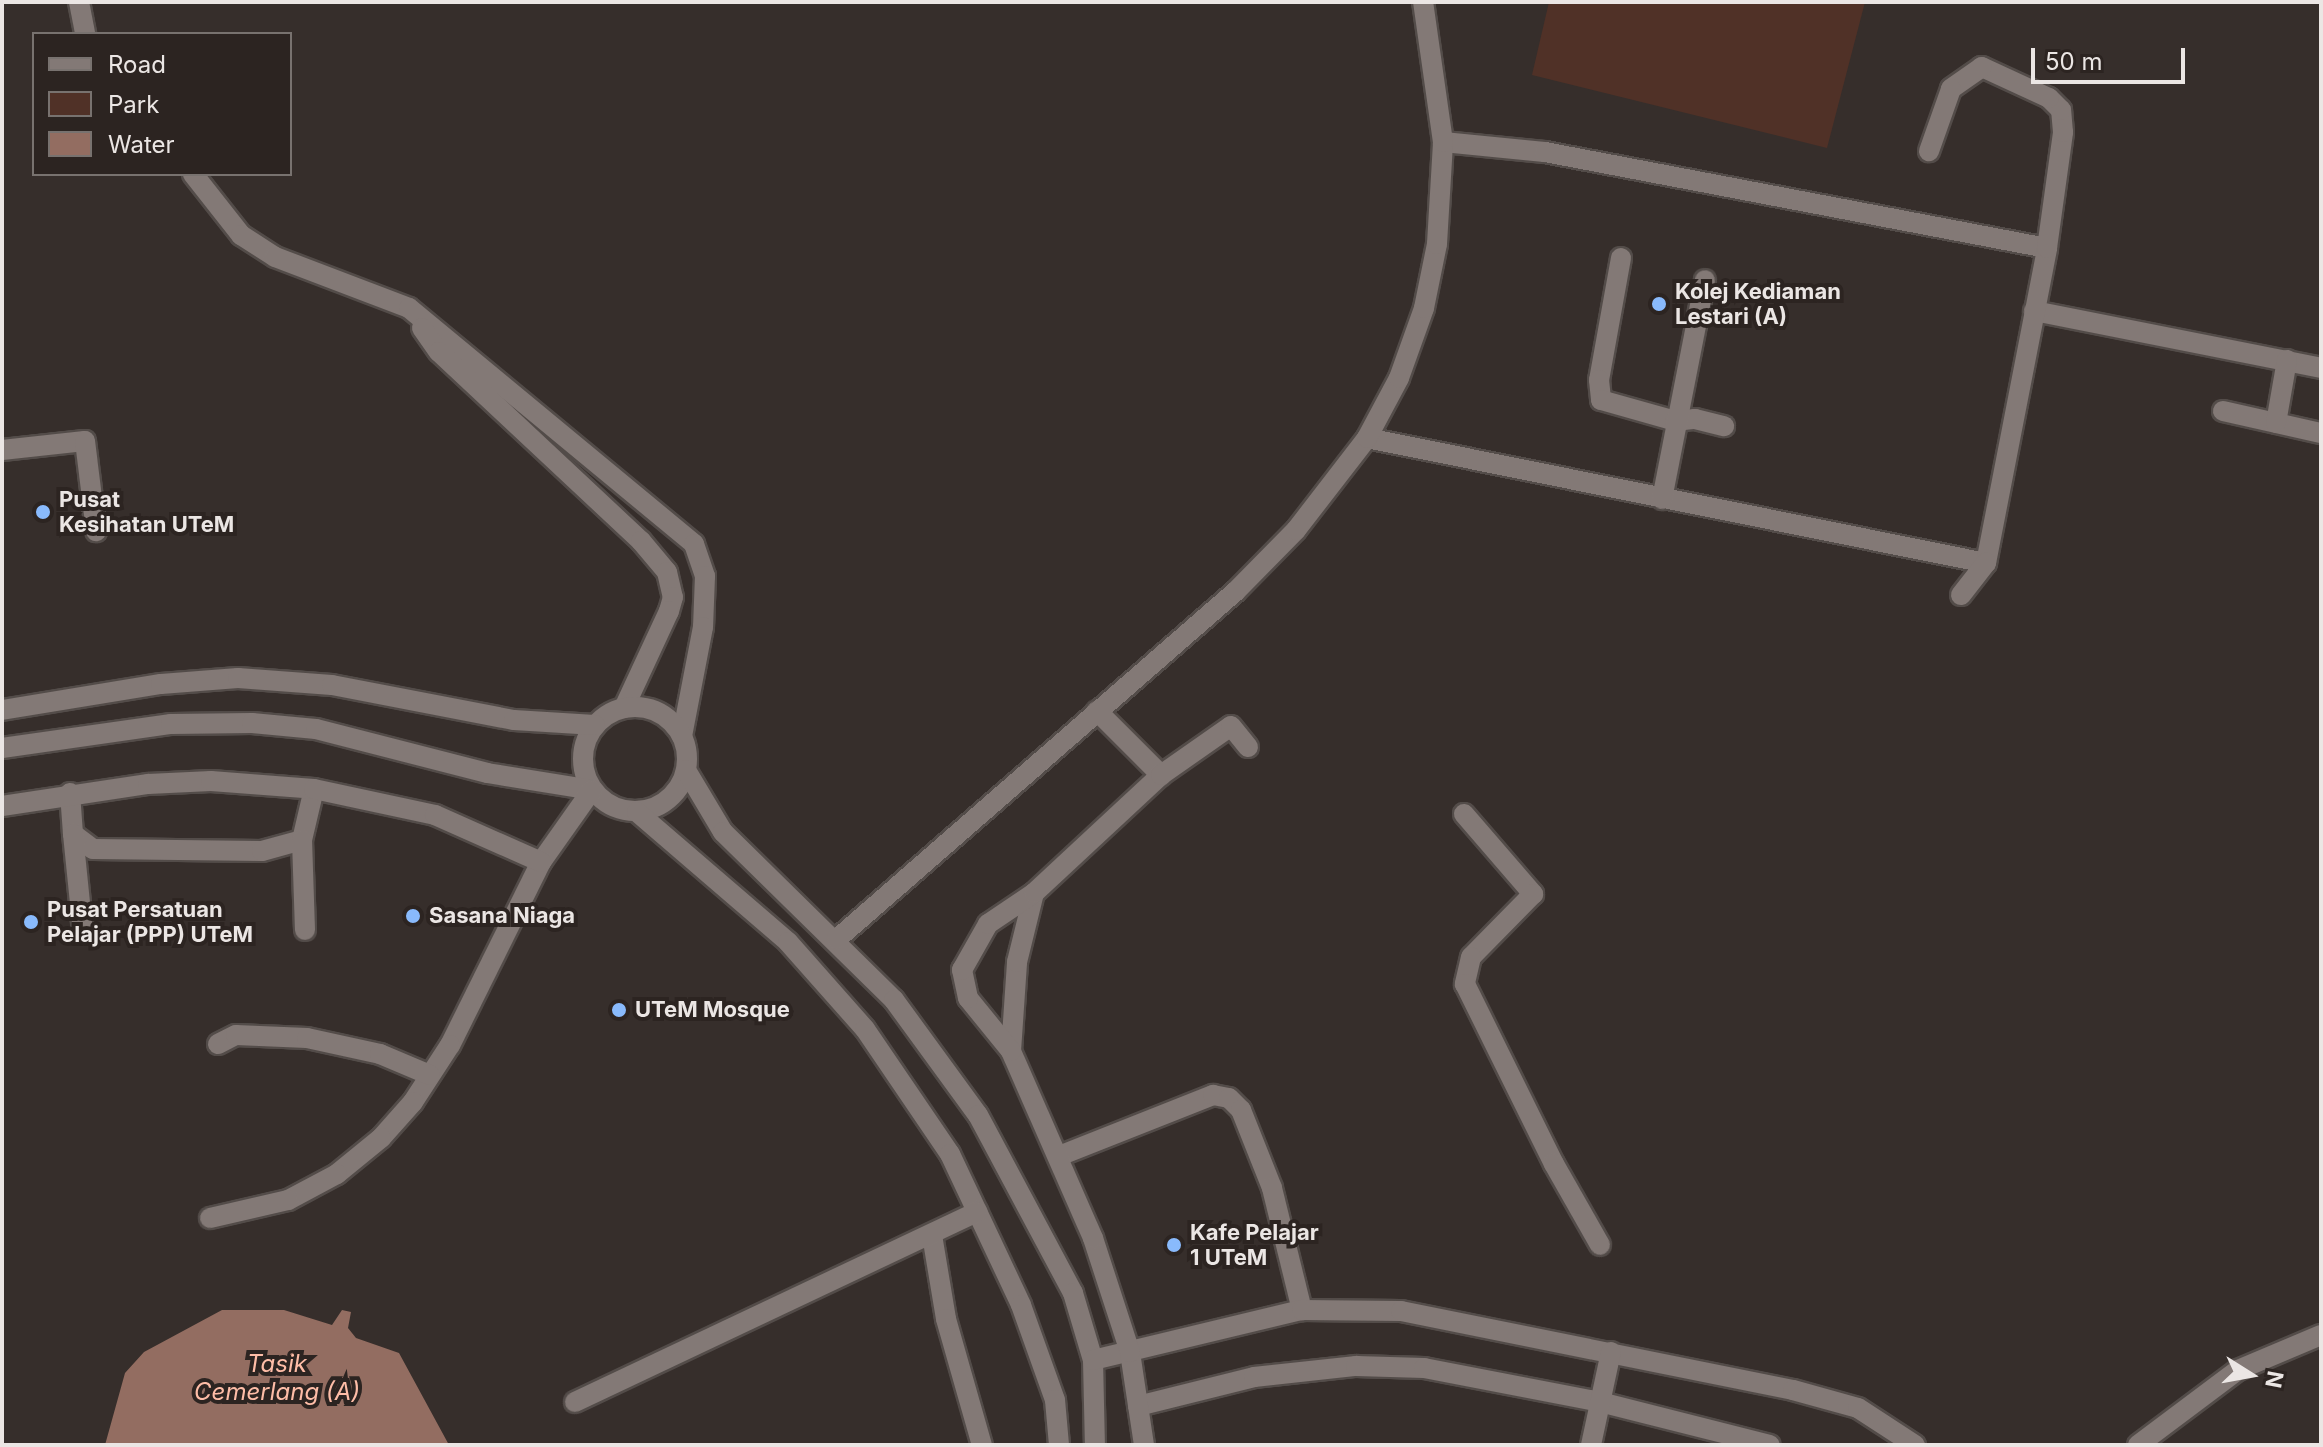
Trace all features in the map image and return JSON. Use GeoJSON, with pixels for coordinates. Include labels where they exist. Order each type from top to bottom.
{"type":"FeatureCollection","features":[{"type":"Feature","properties":{"kind":"street"},"geometry":{"type":"LineString","coordinates":[[79,2],[85,32]]}},
{"type":"Feature","properties":{"kind":"street"},"geometry":{"type":"LineString","coordinates":[[837,939],[1276,550],[1367,438],[1399,378],[1424,308],[1437,244],[1443,142],[1423,2]]}},
{"type":"Feature","properties":{"kind":"street"},"geometry":{"type":"LineString","coordinates":[[1929,151],[1951,89],[1966,74],[1982,67],[2049,98],[2061,110],[2063,132],[2047,248],[1986,563],[1961,595]]}},
{"type":"Feature","properties":{"kind":"street"},"geometry":{"type":"LineString","coordinates":[[1443,142],[1545,152],[2047,248]]}},
{"type":"Feature","properties":{"kind":"street"},"geometry":{"type":"LineString","coordinates":[[195,176],[241,235],[275,257],[409,308],[694,544],[705,576],[703,627],[682,736],[686,770],[723,832],[837,939],[931,1046],[978,1115],[1073,1293],[1093,1360],[1095,1445]]}},
{"type":"Feature","properties":{"kind":"street"},"geometry":{"type":"LineString","coordinates":[[1621,258],[1599,380],[1601,400],[1675,421],[1695,419],[1724,426]]}},
{"type":"Feature","properties":{"kind":"street"},"geometry":{"type":"LineString","coordinates":[[1662,499],[1705,280]]}},
{"type":"Feature","properties":{"kind":"street"},"geometry":{"type":"LineString","coordinates":[[2,710],[161,684],[238,678],[332,685],[514,720],[595,725],[624,708],[669,611],[673,597],[667,572],[641,541],[439,352],[409,308]]}},
{"type":"Feature","properties":{"kind":"street"},"geometry":{"type":"LineString","coordinates":[[2034,311],[2321,368]]}},
{"type":"Feature","properties":{"kind":"street"},"geometry":{"type":"LineString","coordinates":[[2276,423],[2287,360]]}},
{"type":"Feature","properties":{"kind":"street"},"geometry":{"type":"LineString","coordinates":[[2223,411],[2321,433]]}},
{"type":"Feature","properties":{"kind":"street"},"geometry":{"type":"LineString","coordinates":[[1367,438],[1986,563]]}},
{"type":"Feature","properties":{"kind":"street"},"geometry":{"type":"LineString","coordinates":[[2,450],[85,441],[96,531]]}},
{"type":"Feature","properties":{"kind":"street"},"geometry":{"type":"LineString","coordinates":[[624,708],[658,712],[682,736]]}},
{"type":"Feature","properties":{"kind":"street"},"geometry":{"type":"LineString","coordinates":[[1097,711],[1161,775]]}},
{"type":"Feature","properties":{"kind":"street"},"geometry":{"type":"LineString","coordinates":[[2,748],[171,724],[252,723],[316,729],[487,773],[592,790],[620,810],[637,812],[669,800],[686,770]]}},
{"type":"Feature","properties":{"kind":"street"},"geometry":{"type":"LineString","coordinates":[[592,790],[583,757],[595,725]]}},
{"type":"Feature","properties":{"kind":"street"},"geometry":{"type":"LineString","coordinates":[[1144,1445],[1130,1352],[1059,1156],[1011,1051],[968,998],[962,970],[988,924],[1034,893],[1161,775],[1231,726],[1248,747]]}},
{"type":"Feature","properties":{"kind":"street"},"geometry":{"type":"LineString","coordinates":[[2,806],[70,793],[211,781],[314,789],[435,815],[541,862]]}},
{"type":"Feature","properties":{"kind":"street"},"geometry":{"type":"LineString","coordinates":[[305,930],[302,840],[314,789]]}},
{"type":"Feature","properties":{"kind":"street"},"geometry":{"type":"LineString","coordinates":[[210,1218],[288,1200],[337,1174],[381,1138],[430,1075],[541,862],[592,790]]}},
{"type":"Feature","properties":{"kind":"street"},"geometry":{"type":"LineString","coordinates":[[70,793],[83,932]]}},
{"type":"Feature","properties":{"kind":"street"},"geometry":{"type":"LineString","coordinates":[[637,812],[788,942],[865,1029],[950,1154],[1005,1262],[1055,1400],[1059,1445]]}},
{"type":"Feature","properties":{"kind":"street"},"geometry":{"type":"LineString","coordinates":[[1464,814],[1533,894],[1471,957],[1465,984],[1554,1164],[1600,1245]]}},
{"type":"Feature","properties":{"kind":"street"},"geometry":{"type":"LineString","coordinates":[[73,834],[93,849],[262,851],[302,840]]}},
{"type":"Feature","properties":{"kind":"street"},"geometry":{"type":"LineString","coordinates":[[1011,1051],[1017,962],[1034,893]]}},
{"type":"Feature","properties":{"kind":"street"},"geometry":{"type":"LineString","coordinates":[[218,1044],[236,1035],[307,1038],[380,1054],[430,1075]]}},
{"type":"Feature","properties":{"kind":"street"},"geometry":{"type":"LineString","coordinates":[[1059,1156],[1213,1095],[1229,1098],[1241,1110],[1272,1188],[1302,1310]]}},
{"type":"Feature","properties":{"kind":"street"},"geometry":{"type":"LineString","coordinates":[[575,1402],[712,1333],[755,1320],[977,1212]]}},
{"type":"Feature","properties":{"kind":"street"},"geometry":{"type":"LineString","coordinates":[[932,1235],[946,1319],[982,1445]]}},
{"type":"Feature","properties":{"kind":"street"},"geometry":{"type":"LineString","coordinates":[[1093,1360],[1302,1310],[1401,1311],[1611,1352],[1858,1408],[1915,1445]]}},
{"type":"Feature","properties":{"kind":"street"},"geometry":{"type":"LineString","coordinates":[[2138,1445],[2238,1370],[2321,1335]]}},
{"type":"Feature","properties":{"kind":"street"},"geometry":{"type":"LineString","coordinates":[[1591,1445],[1611,1352]]}},
{"type":"Feature","properties":{"kind":"street"},"geometry":{"type":"LineString","coordinates":[[1138,1406],[1254,1377],[1356,1366],[1424,1368],[1600,1402],[1770,1445]]}},
{"type":"Feature","properties":{"kind":"green space"},"geometry":{"type":"Polygon","coordinates":[[[1549,2],[1865,2],[1827,148],[1532,75],[1549,2]]]}},
{"type":"Feature","properties":{"kind":"water","name":"Tasik Cemerlang (A)"},"geometry":{"type":"Polygon","coordinates":[[[222,1310],[284,1310],[332,1325],[342,1310],[351,1312],[348,1328],[356,1338],[399,1353],[449,1445],[105,1445],[125,1373],[144,1352],[222,1310]]]}},
{"type":"Feature","properties":{"kind":"place","name":"Kolej Kediaman Lestari (A)"},"geometry":{"type":"Point","coordinates":[1659,304]}},
{"type":"Feature","properties":{"kind":"place","name":"Pusat Kesihatan UTeM"},"geometry":{"type":"Point","coordinates":[43,512]}},
{"type":"Feature","properties":{"kind":"place","name":"Sasana Niaga"},"geometry":{"type":"Point","coordinates":[413,916]}},
{"type":"Feature","properties":{"kind":"place","name":"Pusat Persatuan Pelajar (PPP) UTeM"},"geometry":{"type":"Point","coordinates":[31,922]}},
{"type":"Feature","properties":{"kind":"place","name":"UTeM Mosque"},"geometry":{"type":"Point","coordinates":[619,1010]}},
{"type":"Feature","properties":{"kind":"place","name":"Kafe Pelajar 1 UTeM"},"geometry":{"type":"Point","coordinates":[1174,1245]}}]}
